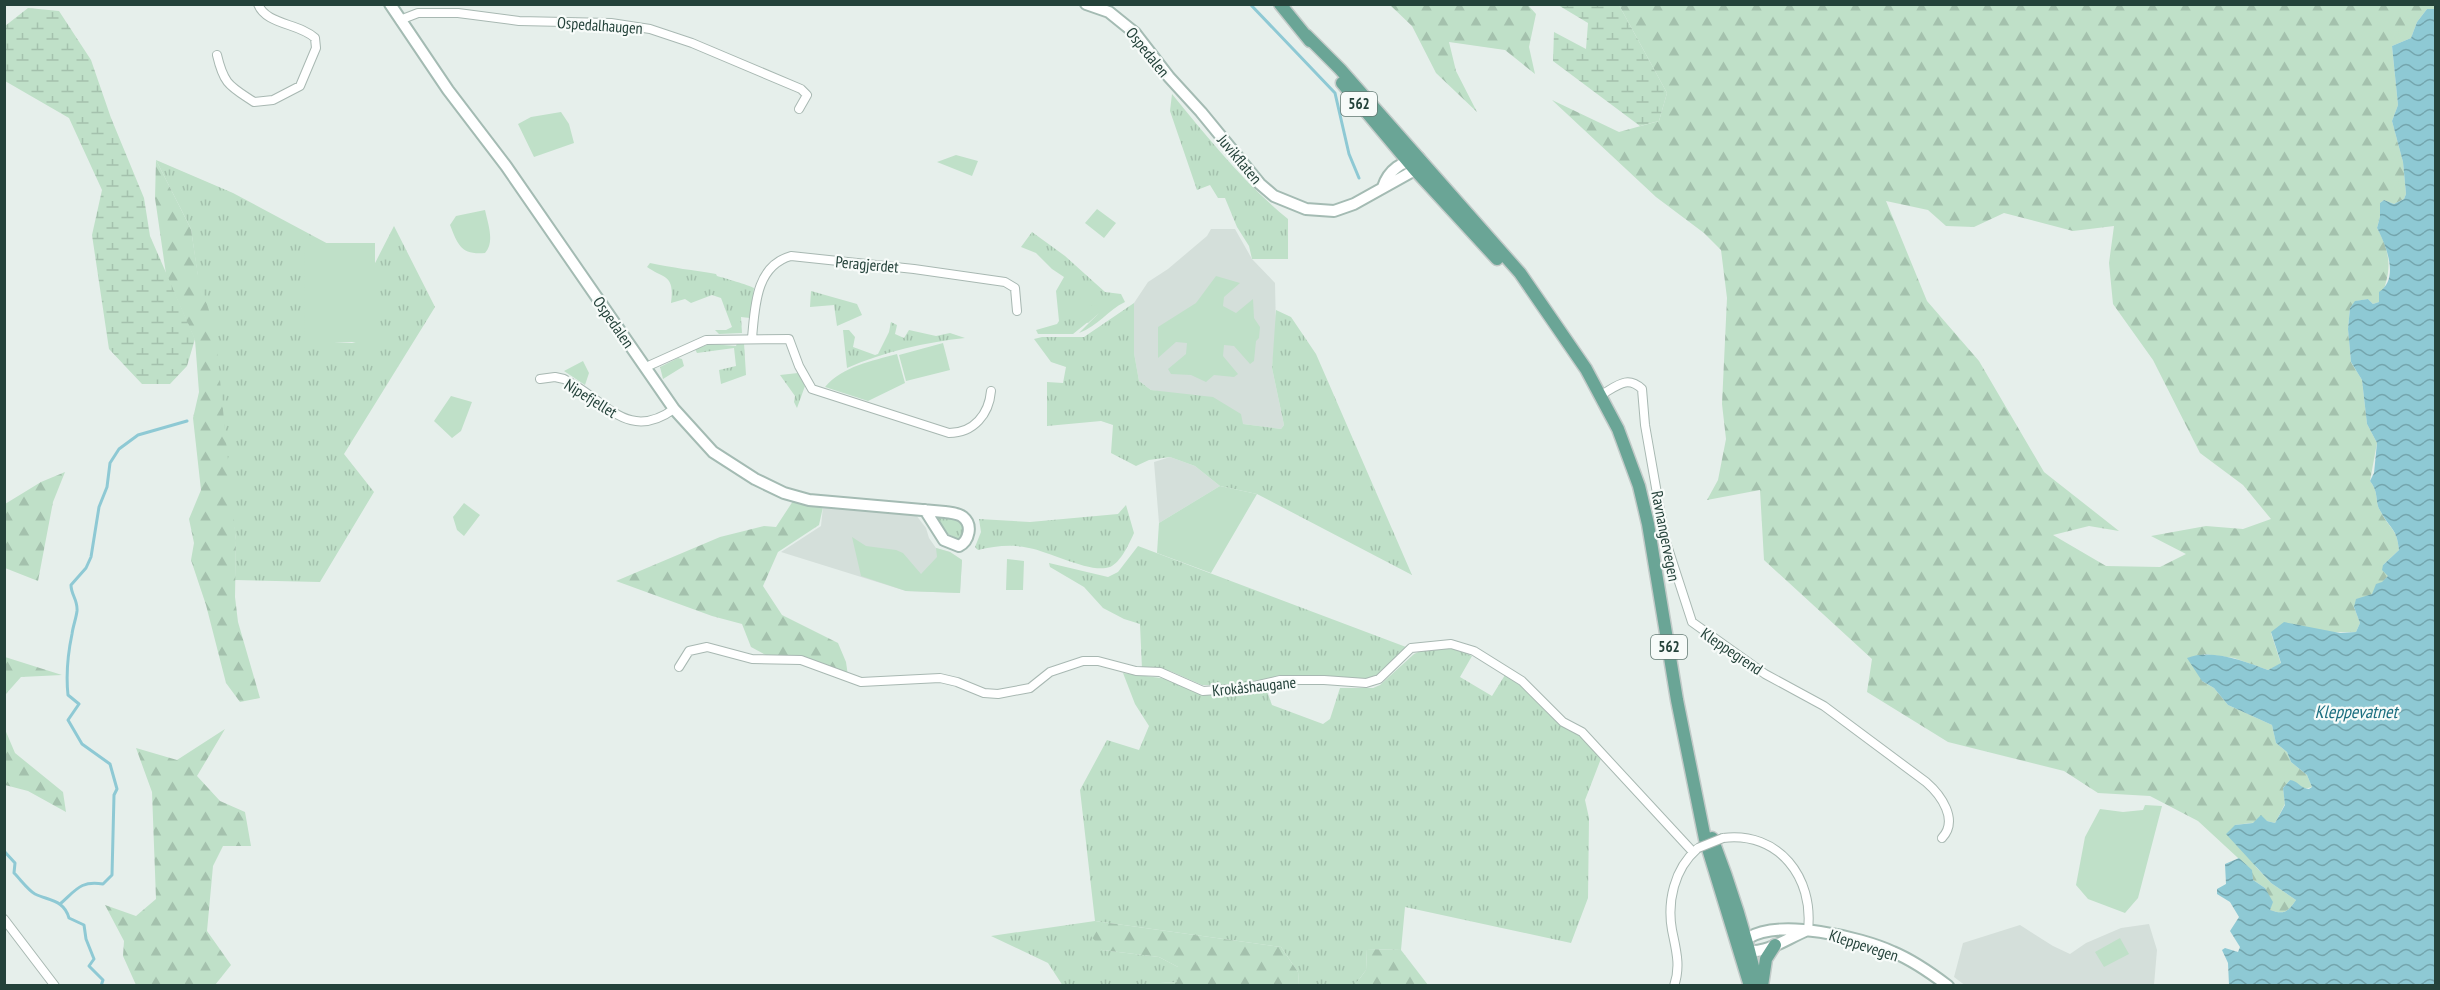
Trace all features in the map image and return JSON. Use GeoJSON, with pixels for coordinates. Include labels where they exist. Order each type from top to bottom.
{"type":"FeatureCollection","features":[{"type":"Feature","properties":{"kind":"main road","name":"Ravnangervegen"},"geometry":{"type":"LineString","coordinates":[[1280,4],[1306,35],[1327,54],[1414,163],[1520,273],[1566,337],[1601,395],[1627,449],[1643,499],[1677,700],[1705,839],[1746,947],[1758,986]]}},
{"type":"Feature","properties":{"kind":"main road"},"geometry":{"type":"LineString","coordinates":[[1762,986],[1766,959],[1775,945]]}},
{"type":"Feature","properties":{"kind":"main road","name":"Ravnangervegen"},"geometry":{"type":"LineString","coordinates":[[1746,947],[1750,986]]}},
{"type":"Feature","properties":{"kind":"street"},"geometry":{"type":"LineString","coordinates":[[217,55],[224,79],[229,85],[255,102],[273,99],[300,86],[316,48],[315,38],[305,30],[264,14],[258,4]]}},
{"type":"Feature","properties":{"kind":"street","name":"Ospedalen"},"geometry":{"type":"LineString","coordinates":[[390,4],[448,90],[506,166],[675,409],[702,443],[721,459],[754,479],[784,493],[827,503],[925,510]]}},
{"type":"Feature","properties":{"kind":"street","name":"Ospedalen"},"geometry":{"type":"LineString","coordinates":[[1086,4],[1109,12],[1127,25],[1201,112]]}},
{"type":"Feature","properties":{"kind":"street","name":"Ospedalhaugen"},"geometry":{"type":"LineString","coordinates":[[400,20],[418,13],[459,13],[519,21],[610,23],[650,29],[683,39],[801,89],[807,95],[799,109]]}},
{"type":"Feature","properties":{"kind":"street","name":"Juvikflaten"},"geometry":{"type":"LineString","coordinates":[[1201,112],[1260,184],[1274,196],[1305,209],[1323,211],[1346,207],[1396,182],[1414,163]]}},
{"type":"Feature","properties":{"kind":"street","name":"Peragjerdet"},"geometry":{"type":"LineString","coordinates":[[752,338],[762,280],[780,261],[791,256],[914,269],[1005,282],[1015,288],[1017,311]]}},
{"type":"Feature","properties":{"kind":"street"},"geometry":{"type":"LineString","coordinates":[[646,367],[706,340],[789,339],[799,366],[812,389],[944,432],[962,432],[982,418],[990,403],[991,391]]}},
{"type":"Feature","properties":{"kind":"street","name":"Nipefjellet"},"geometry":{"type":"LineString","coordinates":[[540,379],[555,377],[564,379],[635,423],[651,422],[675,409]]}},
{"type":"Feature","properties":{"kind":"street","name":"Kleppegrend"},"geometry":{"type":"LineString","coordinates":[[1601,395],[1627,381],[1634,382],[1642,389],[1665,539],[1692,622],[1765,674],[1824,706],[1926,782],[1938,793],[1948,816],[1942,838]]}},
{"type":"Feature","properties":{"kind":"street","name":"Krokåshaugane"},"geometry":{"type":"LineString","coordinates":[[679,667],[684,657],[692,649],[707,647],[752,659],[801,660],[861,682],[940,678],[984,693],[998,694],[1030,688],[1050,672],[1064,666],[1083,661],[1098,661],[1136,671],[1160,672],[1200,690],[1213,691],[1245,688],[1280,680],[1366,683],[1386,673],[1411,648],[1451,644],[1474,651],[1522,681],[1563,722],[1582,732],[1696,850]]}},
{"type":"Feature","properties":{"kind":"street"},"geometry":{"type":"LineString","coordinates":[[1674,986],[1678,961],[1672,929],[1671,898],[1681,868],[1696,850],[1723,838],[1738,837],[1757,841],[1772,847],[1786,859],[1798,873],[1807,894],[1808,930]]}},
{"type":"Feature","properties":{"kind":"street"},"geometry":{"type":"LineString","coordinates":[[4,919],[55,986]]}},
{"type":"Feature","properties":{"kind":"street","name":"Kleppevegen"},"geometry":{"type":"LineString","coordinates":[[1746,947],[1775,945],[1788,937],[1808,930]]}},
{"type":"Feature","properties":{"kind":"street","name":"Kleppevegen"},"geometry":{"type":"LineString","coordinates":[[1746,947],[1775,931],[1808,930],[1840,935],[1892,951],[1948,986]]}},
{"type":"Feature","properties":{"kind":"shaded area"},"geometry":{"type":"Polygon","coordinates":[[[1211,229],[1235,229],[1252,259],[1275,283],[1276,330],[1272,368],[1284,425],[1281,429],[1243,424],[1181,395],[1151,390],[1139,381],[1134,353],[1134,303],[1148,282],[1168,269],[1207,236],[1211,229]]]}},
{"type":"Feature","properties":{"kind":"shaded area"},"geometry":{"type":"Polygon","coordinates":[[[1170,457],[1195,466],[1220,486],[1159,523],[1154,462],[1170,457]]]}},
{"type":"Feature","properties":{"kind":"shaded area"},"geometry":{"type":"Polygon","coordinates":[[[823,507],[916,515],[926,528],[936,548],[950,552],[962,560],[960,593],[906,591],[781,552],[821,526],[823,507]]]}},
{"type":"Feature","properties":{"kind":"shaded area"},"geometry":{"type":"Polygon","coordinates":[[[2149,924],[2157,950],[2154,985],[1966,986],[1954,977],[1963,943],[2020,925],[2070,954],[2086,943],[2121,928],[2149,924]]]}},
{"type":"Feature","properties":{"kind":"green space"},"geometry":{"type":"Polygon","coordinates":[[[1390,5],[1528,5],[1536,14],[1529,47],[1535,74],[1505,50],[1449,42],[1456,71],[1477,112],[1436,73],[1412,26],[1390,5]]]}},
{"type":"Feature","properties":{"kind":"green space"},"geometry":{"type":"Polygon","coordinates":[[[1558,5],[1619,5],[1667,93],[1659,121],[1640,126],[1553,61],[1554,32],[1586,49],[1588,23],[1558,5]]]}},
{"type":"Feature","properties":{"kind":"green space"},"geometry":{"type":"Polygon","coordinates":[[[1619,5],[2435,5],[2435,9],[2427,9],[2417,22],[2411,38],[2392,46],[2398,105],[2392,121],[2403,162],[2406,194],[2404,199],[2394,204],[2384,200],[2380,203],[2377,228],[2388,257],[2386,282],[2379,302],[2373,304],[2368,299],[2356,301],[2350,308],[2348,329],[2351,362],[2362,380],[2367,424],[2377,443],[2370,481],[2375,490],[2379,508],[2397,537],[2399,550],[2383,565],[2389,575],[2372,594],[2354,607],[2360,623],[2356,632],[2271,633],[2281,664],[2268,670],[2234,658],[2204,654],[2202,681],[2214,688],[2228,705],[2272,725],[2276,743],[2287,752],[2291,762],[2307,775],[2312,787],[2304,789],[2290,780],[2283,788],[2285,804],[2275,823],[2267,821],[2235,825],[2256,867],[2271,883],[2296,900],[2288,910],[2279,912],[2270,910],[2265,888],[2253,880],[2251,870],[2198,821],[2150,796],[2098,793],[2064,771],[1948,742],[1867,692],[1872,659],[1764,560],[1760,490],[1707,500],[1718,480],[1726,439],[1722,404],[1727,298],[1721,250],[1704,233],[1656,197],[1552,100],[1619,132],[1659,121],[1667,93],[1619,5]],[[1886,201],[1927,301],[1979,361],[2044,472],[2119,531],[2089,526],[2053,535],[2106,566],[2160,567],[2186,554],[2151,536],[2206,526],[2243,529],[2271,519],[2243,485],[2200,453],[2153,360],[2113,304],[2109,263],[2114,226],[2073,231],[2004,213],[1974,227],[1946,226],[1928,210],[1886,201]]]}},
{"type":"Feature","properties":{"kind":"green space"},"geometry":{"type":"Polygon","coordinates":[[[28,8],[59,11],[91,60],[111,118],[144,198],[150,236],[195,339],[187,366],[170,384],[142,384],[109,349],[92,235],[102,190],[69,118],[5,81],[5,26],[28,8]]]}},
{"type":"Feature","properties":{"kind":"green space"},"geometry":{"type":"Polygon","coordinates":[[[1172,94],[1241,175],[1288,219],[1288,259],[1252,259],[1249,246],[1237,227],[1225,198],[1218,198],[1210,185],[1197,190],[1170,111],[1172,94]]]}},
{"type":"Feature","properties":{"kind":"green space"},"geometry":{"type":"Polygon","coordinates":[[[561,112],[569,124],[574,143],[534,157],[518,124],[531,117],[561,112]]]}},
{"type":"Feature","properties":{"kind":"green space"},"geometry":{"type":"Polygon","coordinates":[[[956,155],[978,161],[972,176],[937,162],[956,155]]]}},
{"type":"Feature","properties":{"kind":"green space"},"geometry":{"type":"Polygon","coordinates":[[[156,160],[233,193],[332,246],[334,342],[352,343],[371,338],[373,267],[394,226],[435,307],[344,454],[374,492],[320,582],[235,580],[236,540],[191,229],[156,160]]]}},
{"type":"Feature","properties":{"kind":"green space"},"geometry":{"type":"Polygon","coordinates":[[[156,160],[191,229],[198,275],[215,330],[236,540],[235,597],[238,622],[260,698],[240,702],[226,683],[206,605],[191,560],[194,543],[189,519],[201,490],[193,418],[199,392],[195,340],[166,274],[155,198],[156,160]]]}},
{"type":"Feature","properties":{"kind":"green space"},"geometry":{"type":"Polygon","coordinates":[[[1097,209],[1116,223],[1104,238],[1085,223],[1097,209]]]}},
{"type":"Feature","properties":{"kind":"green space"},"geometry":{"type":"Polygon","coordinates":[[[485,210],[490,233],[488,249],[485,253],[465,250],[458,243],[450,225],[456,216],[485,210]]]}},
{"type":"Feature","properties":{"kind":"green space"},"geometry":{"type":"Polygon","coordinates":[[[1032,232],[1065,256],[1105,292],[1121,294],[1125,302],[1079,333],[1099,313],[1073,334],[1038,334],[1036,330],[1057,324],[1059,321],[1056,291],[1064,277],[1036,253],[1021,247],[1032,232]]]}},
{"type":"Feature","properties":{"kind":"green space"},"geometry":{"type":"Polygon","coordinates":[[[304,243],[375,243],[375,342],[305,342],[304,243]]]}},
{"type":"Feature","properties":{"kind":"green space"},"geometry":{"type":"Polygon","coordinates":[[[650,263],[716,274],[754,288],[750,318],[741,317],[742,333],[719,334],[715,330],[726,330],[732,327],[721,298],[712,295],[691,303],[685,299],[671,303],[670,282],[647,267],[650,263]]]}},
{"type":"Feature","properties":{"kind":"green space"},"geometry":{"type":"Polygon","coordinates":[[[1216,276],[1240,283],[1224,297],[1223,306],[1236,313],[1253,299],[1254,318],[1260,327],[1254,361],[1250,364],[1234,346],[1224,345],[1223,356],[1238,374],[1234,377],[1214,375],[1206,382],[1191,375],[1171,374],[1168,369],[1186,354],[1187,343],[1176,342],[1158,358],[1158,327],[1196,303],[1216,276]]]}},
{"type":"Feature","properties":{"kind":"green space"},"geometry":{"type":"Polygon","coordinates":[[[811,291],[857,304],[862,315],[837,326],[834,305],[810,307],[811,291]]]}},
{"type":"Feature","properties":{"kind":"green space"},"geometry":{"type":"Polygon","coordinates":[[[1082,297],[1089,297],[1090,306],[1097,305],[1099,313],[1088,323],[1078,317],[1078,300],[1082,297]]]}},
{"type":"Feature","properties":{"kind":"green space"},"geometry":{"type":"Polygon","coordinates":[[[1134,303],[1134,353],[1139,381],[1151,390],[1213,397],[1241,414],[1243,424],[1281,429],[1284,425],[1272,368],[1276,310],[1291,317],[1316,354],[1412,575],[1257,494],[1220,486],[1195,466],[1170,457],[1149,460],[1136,466],[1111,453],[1113,425],[1101,421],[1047,426],[1047,382],[1063,383],[1066,367],[1051,362],[1034,339],[1084,337],[1134,303]]]}},
{"type":"Feature","properties":{"kind":"green space"},"geometry":{"type":"Polygon","coordinates":[[[891,322],[897,325],[895,334],[904,338],[909,330],[936,336],[950,333],[965,338],[905,348],[847,368],[843,330],[849,330],[855,337],[853,347],[875,355],[878,354],[889,332],[891,322]]]}},
{"type":"Feature","properties":{"kind":"green space"},"geometry":{"type":"Polygon","coordinates":[[[737,343],[744,343],[746,375],[721,384],[719,370],[736,366],[734,348],[697,353],[695,349],[710,344],[736,346],[737,343]]]}},
{"type":"Feature","properties":{"kind":"green space"},"geometry":{"type":"Polygon","coordinates":[[[943,343],[950,370],[906,381],[899,355],[943,343]]]}},
{"type":"Feature","properties":{"kind":"green space"},"geometry":{"type":"Polygon","coordinates":[[[897,354],[905,383],[868,401],[825,387],[849,369],[897,354]]]}},
{"type":"Feature","properties":{"kind":"green space"},"geometry":{"type":"Polygon","coordinates":[[[678,358],[682,359],[684,366],[663,379],[660,367],[678,358]]]}},
{"type":"Feature","properties":{"kind":"green space"},"geometry":{"type":"Polygon","coordinates":[[[583,361],[589,373],[585,385],[564,371],[583,361]]]}},
{"type":"Feature","properties":{"kind":"green space"},"geometry":{"type":"Polygon","coordinates":[[[798,373],[805,386],[797,408],[794,402],[795,396],[780,375],[798,373]]]}},
{"type":"Feature","properties":{"kind":"green space"},"geometry":{"type":"Polygon","coordinates":[[[451,396],[472,402],[461,431],[452,438],[434,421],[451,396]]]}},
{"type":"Feature","properties":{"kind":"green space"},"geometry":{"type":"Polygon","coordinates":[[[65,472],[53,502],[38,581],[5,568],[5,504],[41,482],[65,472]]]}},
{"type":"Feature","properties":{"kind":"green space"},"geometry":{"type":"Polygon","coordinates":[[[1220,486],[1257,494],[1211,573],[1157,553],[1159,523],[1220,486]]]}},
{"type":"Feature","properties":{"kind":"green space"},"geometry":{"type":"Polygon","coordinates":[[[793,501],[823,507],[819,525],[778,552],[763,586],[782,615],[838,643],[846,662],[848,676],[806,658],[773,659],[751,647],[742,624],[712,616],[616,581],[720,537],[764,526],[776,527],[793,501]]]}},
{"type":"Feature","properties":{"kind":"green space"},"geometry":{"type":"Polygon","coordinates":[[[464,503],[480,515],[464,536],[457,530],[453,517],[464,503]]]}},
{"type":"Feature","properties":{"kind":"green space"},"geometry":{"type":"Polygon","coordinates":[[[1126,505],[1134,533],[1121,557],[1110,567],[1092,568],[1023,547],[1004,546],[978,550],[975,547],[981,532],[979,519],[1030,522],[1118,514],[1126,505]]]}},
{"type":"Feature","properties":{"kind":"green space"},"geometry":{"type":"Polygon","coordinates":[[[935,516],[956,519],[963,523],[965,533],[960,540],[948,534],[935,516]]]}},
{"type":"Feature","properties":{"kind":"green space"},"geometry":{"type":"Polygon","coordinates":[[[852,537],[866,546],[903,553],[921,574],[937,557],[936,548],[950,552],[962,560],[960,593],[906,591],[861,576],[852,537]]]}},
{"type":"Feature","properties":{"kind":"green space"},"geometry":{"type":"Polygon","coordinates":[[[1138,546],[1406,647],[1389,668],[1373,679],[1359,681],[1292,676],[1273,678],[1251,685],[1202,685],[1170,671],[1142,669],[1140,624],[1103,608],[1084,587],[1050,567],[1049,563],[1108,577],[1118,572],[1138,546]]]}},
{"type":"Feature","properties":{"kind":"green space"},"geometry":{"type":"Polygon","coordinates":[[[1007,559],[1024,561],[1023,590],[1006,590],[1007,559]]]}},
{"type":"Feature","properties":{"kind":"green space"},"geometry":{"type":"Polygon","coordinates":[[[1431,646],[1452,647],[1472,656],[1460,677],[1492,696],[1505,675],[1556,712],[1602,756],[1585,800],[1589,818],[1588,898],[1571,943],[1405,907],[1401,950],[1367,949],[1366,970],[1355,985],[1299,986],[1298,972],[1281,947],[1095,921],[1080,790],[1107,740],[1139,750],[1149,726],[1135,704],[1123,673],[1168,679],[1208,695],[1232,695],[1266,689],[1272,705],[1323,724],[1330,719],[1340,688],[1373,688],[1380,685],[1414,654],[1431,646]]]}},
{"type":"Feature","properties":{"kind":"green space"},"geometry":{"type":"Polygon","coordinates":[[[5,657],[62,675],[21,677],[5,695],[5,657]]]}},
{"type":"Feature","properties":{"kind":"green space"},"geometry":{"type":"Polygon","coordinates":[[[4,727],[15,753],[63,792],[66,812],[28,791],[5,785],[4,727]]]}},
{"type":"Feature","properties":{"kind":"green space"},"geometry":{"type":"Polygon","coordinates":[[[225,729],[197,776],[220,801],[245,812],[251,846],[223,846],[213,866],[207,931],[231,965],[215,985],[136,985],[123,956],[124,941],[105,905],[136,916],[156,899],[152,792],[136,748],[177,760],[225,729]]]}},
{"type":"Feature","properties":{"kind":"green space"},"geometry":{"type":"Polygon","coordinates":[[[2145,805],[2162,806],[2138,898],[2125,913],[2088,899],[2076,885],[2085,837],[2100,809],[2123,812],[2143,810],[2145,805]]]}},
{"type":"Feature","properties":{"kind":"green space"},"geometry":{"type":"Polygon","coordinates":[[[1095,921],[1102,950],[1159,957],[1178,967],[1178,982],[1160,983],[1160,986],[1063,986],[1048,963],[991,936],[1095,921]]]}},
{"type":"Feature","properties":{"kind":"green space"},"geometry":{"type":"Polygon","coordinates":[[[1095,921],[1281,947],[1298,972],[1299,985],[1160,985],[1159,983],[1178,982],[1178,967],[1159,957],[1102,950],[1091,936],[1095,921]]]}},
{"type":"Feature","properties":{"kind":"green space"},"geometry":{"type":"Polygon","coordinates":[[[2120,938],[2129,954],[2104,967],[2095,952],[2120,938]]]}},
{"type":"Feature","properties":{"kind":"green space"},"geometry":{"type":"Polygon","coordinates":[[[1367,949],[1401,950],[1428,985],[1355,985],[1366,970],[1367,949]]]}},
{"type":"Feature","properties":{"kind":"water","name":"Kleppevatnet"},"geometry":{"type":"Polygon","coordinates":[[[2427,9],[2436,9],[2435,985],[2229,985],[2228,963],[2222,950],[2225,948],[2238,952],[2240,947],[2230,931],[2239,917],[2230,902],[2217,894],[2217,889],[2226,884],[2225,864],[2239,858],[2252,870],[2253,880],[2265,888],[2273,902],[2270,910],[2285,911],[2296,900],[2271,883],[2226,834],[2235,825],[2253,823],[2261,815],[2267,821],[2275,823],[2285,805],[2283,788],[2290,780],[2306,789],[2312,787],[2307,775],[2291,762],[2287,752],[2276,743],[2272,725],[2228,705],[2214,688],[2202,681],[2187,658],[2206,654],[2217,655],[2268,670],[2281,663],[2271,632],[2284,622],[2340,633],[2356,632],[2360,623],[2354,607],[2356,599],[2372,594],[2376,584],[2388,576],[2382,570],[2383,565],[2399,550],[2395,533],[2379,508],[2375,490],[2370,481],[2374,473],[2377,443],[2367,424],[2362,380],[2351,362],[2348,329],[2350,308],[2355,301],[2368,299],[2373,304],[2379,302],[2379,292],[2389,279],[2387,252],[2377,228],[2380,203],[2384,200],[2394,204],[2404,199],[2406,194],[2403,162],[2392,121],[2398,105],[2392,46],[2411,38],[2417,22],[2427,9]]]}},
{"type":"Feature","properties":{"kind":"waterway"},"geometry":{"type":"LineString","coordinates":[[1250,4],[1335,93],[1349,154],[1359,178]]}},
{"type":"Feature","properties":{"kind":"waterway"},"geometry":{"type":"LineString","coordinates":[[60,904],[79,887],[89,883],[103,884],[112,875],[114,795],[117,789],[110,764],[82,744],[68,720],[79,704],[68,695],[67,688],[69,649],[77,611],[71,585],[86,568],[91,557],[99,507],[107,487],[110,463],[119,449],[138,435],[187,421]]}},
{"type":"Feature","properties":{"kind":"waterway"},"geometry":{"type":"LineString","coordinates":[[4,851],[15,863],[14,873],[30,890],[60,904],[69,918],[84,925],[86,939],[94,959],[89,966],[103,980],[101,986]]}}]}
